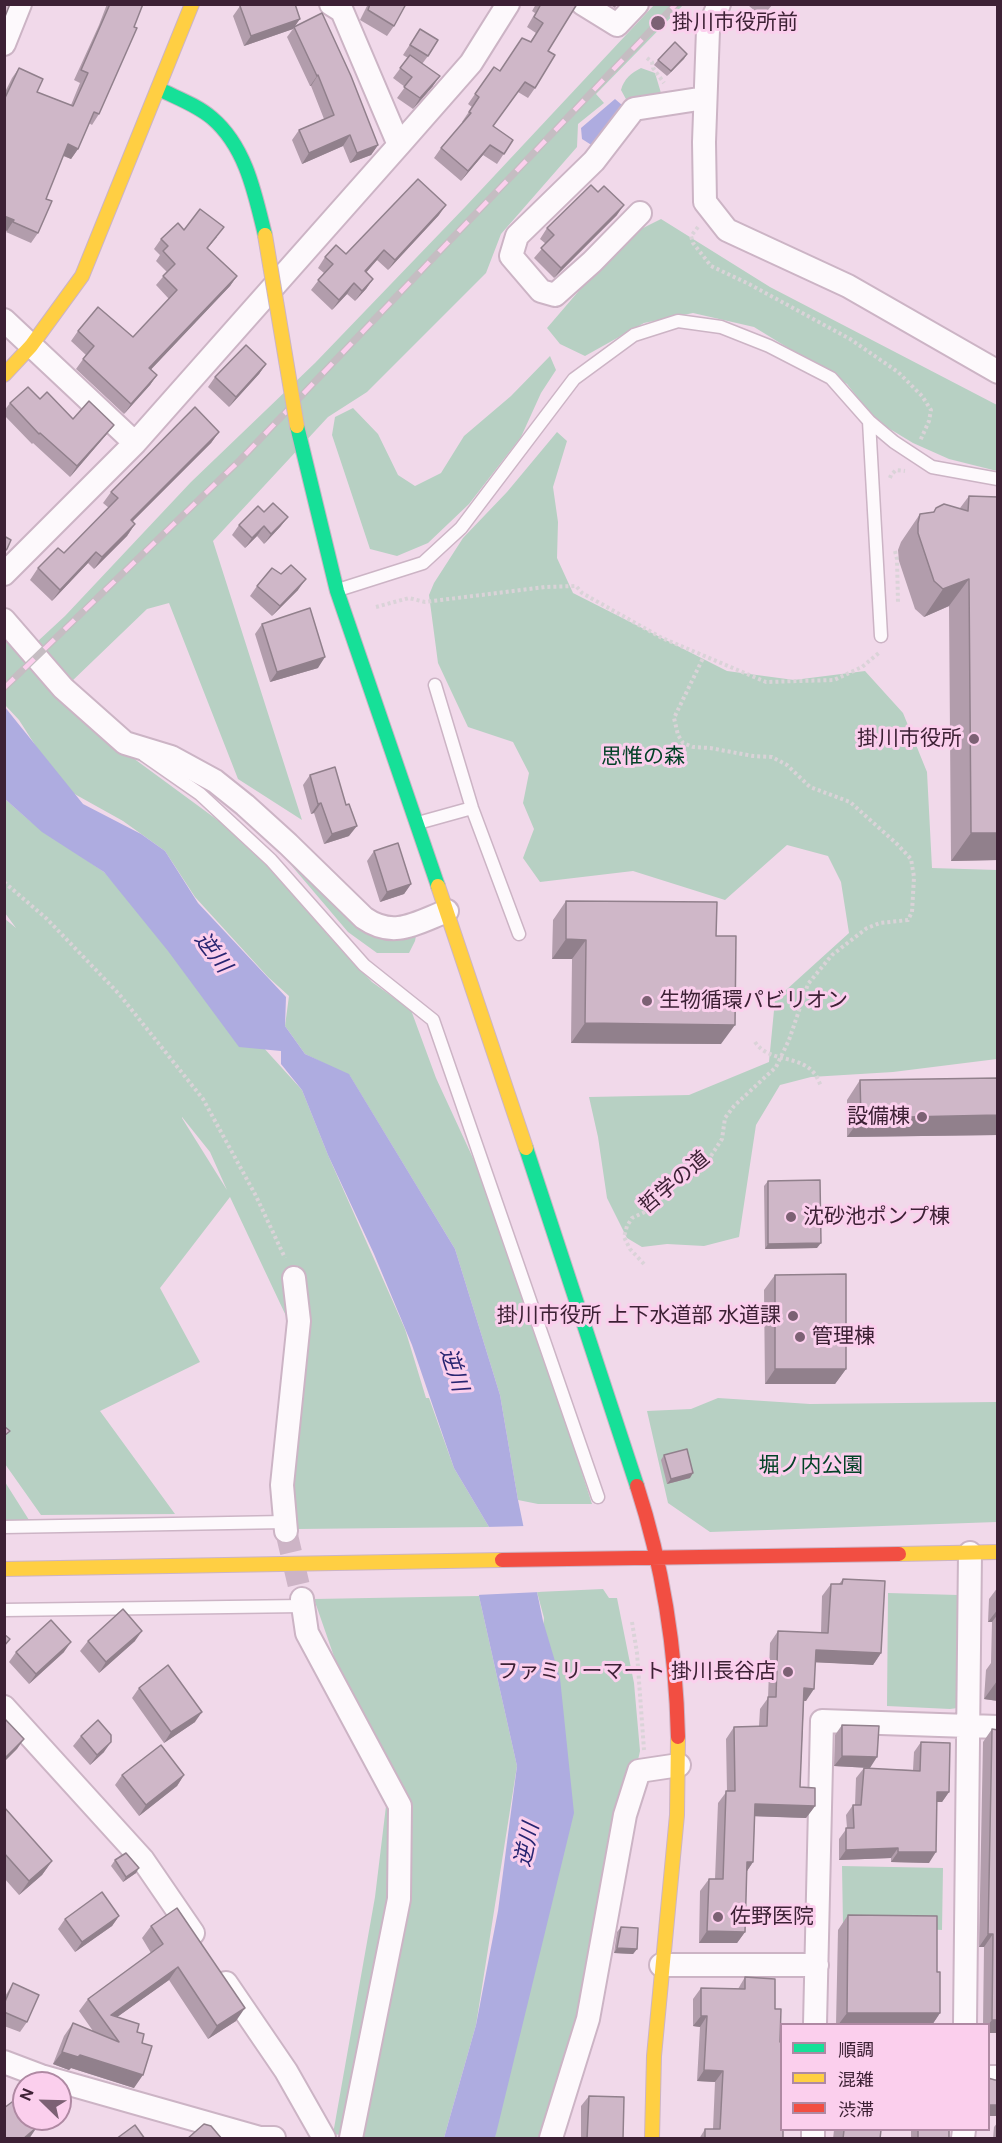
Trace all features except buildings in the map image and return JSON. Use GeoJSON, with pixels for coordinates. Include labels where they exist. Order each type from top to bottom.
{"type":"FeatureCollection","features":[{"type":"Feature","properties":{"kind":"street"},"geometry":{"type":"LineString","coordinates":[[4,44],[20,4]]}},
{"type":"Feature","properties":{"kind":"street"},"geometry":{"type":"LineString","coordinates":[[4,375],[31,346],[82,276],[192,4]]}},
{"type":"Feature","properties":{"kind":"street"},"geometry":{"type":"LineString","coordinates":[[4,574],[135,443],[399,145],[471,63],[508,4]]}},
{"type":"Feature","properties":{"kind":"street"},"geometry":{"type":"LineString","coordinates":[[583,4],[617,25],[637,4]]}},
{"type":"Feature","properties":{"kind":"street"},"geometry":{"type":"LineString","coordinates":[[719,4],[708,30],[704,142],[705,202],[727,230],[848,286],[998,372]]}},
{"type":"Feature","properties":{"kind":"street"},"geometry":{"type":"LineString","coordinates":[[339,6],[399,145]]}},
{"type":"Feature","properties":{"kind":"street"},"geometry":{"type":"LineString","coordinates":[[159,89],[194,105],[214,119],[238,153],[252,183],[265,235],[297,426],[337,591],[447,911],[642,1501],[657,1558],[665,1599],[677,1698],[679,1765],[677,1815],[654,2056],[652,2139]]}},
{"type":"Feature","properties":{"kind":"street"},"geometry":{"type":"LineString","coordinates":[[640,213],[592,262],[555,295],[541,291],[511,256],[518,236],[594,161],[634,110],[705,98]]}},
{"type":"Feature","properties":{"kind":"street"},"geometry":{"type":"LineString","coordinates":[[4,320],[135,443]]}},
{"type":"Feature","properties":{"kind":"street"},"geometry":{"type":"LineString","coordinates":[[4,620],[63,688],[125,743],[171,757],[215,781],[262,821],[375,926],[384,929],[398,929],[447,911]]}},
{"type":"Feature","properties":{"kind":"street"},"geometry":{"type":"LineString","coordinates":[[286,1526],[282,1485],[299,1322],[294,1278]]}},
{"type":"Feature","properties":{"kind":"street"},"geometry":{"type":"LineString","coordinates":[[4,1569],[998,1552]]}},
{"type":"Feature","properties":{"kind":"street"},"geometry":{"type":"LineString","coordinates":[[965,2023],[970,1553]]}},
{"type":"Feature","properties":{"kind":"street"},"geometry":{"type":"LineString","coordinates":[[302,1602],[308,1633],[400,1806],[399,1899],[351,2139]]}},
{"type":"Feature","properties":{"kind":"street"},"geometry":{"type":"LineString","coordinates":[[4,1707],[143,1860],[202,1947]]}},
{"type":"Feature","properties":{"kind":"street"},"geometry":{"type":"LineString","coordinates":[[815,2023],[822,1721],[998,1727]]}},
{"type":"Feature","properties":{"kind":"street"},"geometry":{"type":"LineString","coordinates":[[550,2139],[588,2019],[624,1815],[639,1771],[679,1765]]}},
{"type":"Feature","properties":{"kind":"street"},"geometry":{"type":"LineString","coordinates":[[661,1965],[817,1965]]}},
{"type":"Feature","properties":{"kind":"street"},"geometry":{"type":"LineString","coordinates":[[214,1966],[286,2071],[324,2139]]}},
{"type":"Feature","properties":{"kind":"street"},"geometry":{"type":"LineString","coordinates":[[4,2062],[41,2076],[259,2138],[274,2139]]}},
{"type":"Feature","properties":{"kind":"lane"},"geometry":{"type":"LineString","coordinates":[[337,591],[423,563],[461,528],[574,379],[634,335],[678,321],[721,327],[770,346],[831,378],[869,421],[932,467],[998,479]]}},
{"type":"Feature","properties":{"kind":"lane"},"geometry":{"type":"LineString","coordinates":[[869,421],[880,636]]}},
{"type":"Feature","properties":{"kind":"lane"},"geometry":{"type":"LineString","coordinates":[[435,685],[472,808],[519,934]]}},
{"type":"Feature","properties":{"kind":"lane"},"geometry":{"type":"LineString","coordinates":[[125,743],[200,794],[271,860],[364,965],[433,1020],[598,1497]]}},
{"type":"Feature","properties":{"kind":"lane"},"geometry":{"type":"LineString","coordinates":[[417,823],[472,808]]}},
{"type":"Feature","properties":{"kind":"lane"},"geometry":{"type":"LineString","coordinates":[[4,1527],[286,1526]]}},
{"type":"Feature","properties":{"kind":"lane"},"geometry":{"type":"LineString","coordinates":[[4,1610],[302,1602]]}},
{"type":"Feature","properties":{"kind":"path"},"geometry":{"type":"LineString","coordinates":[[646,58],[652,62],[652,68],[667,86]]}},
{"type":"Feature","properties":{"kind":"path"},"geometry":{"type":"LineString","coordinates":[[702,221],[691,236],[693,243],[711,266],[850,339],[898,372],[922,396],[931,410],[929,422],[902,469]]}},
{"type":"Feature","properties":{"kind":"path"},"geometry":{"type":"LineString","coordinates":[[890,487],[891,475],[896,470],[902,469],[909,472]]}},
{"type":"Feature","properties":{"kind":"path"},"geometry":{"type":"LineString","coordinates":[[893,546],[897,559],[898,614]]}},
{"type":"Feature","properties":{"kind":"path"},"geometry":{"type":"LineString","coordinates":[[376,607],[409,598],[425,602],[545,587],[576,586],[582,593],[645,629],[766,682],[834,680],[862,667],[880,652]]}},
{"type":"Feature","properties":{"kind":"path","name":"哲学の道"},"geometry":{"type":"LineString","coordinates":[[644,1264],[630,1249],[624,1238],[627,1226],[632,1218],[649,1210],[709,1158],[722,1139],[725,1118],[776,1067],[808,984],[832,955],[867,928],[880,923],[908,920],[912,912],[914,877],[911,859],[850,802],[810,787],[787,765],[772,757],[693,747],[683,743],[678,735],[674,718],[704,656]]}},
{"type":"Feature","properties":{"kind":"path"},"geometry":{"type":"LineString","coordinates":[[4,882],[46,919],[119,994],[203,1099],[256,1196],[294,1278]]}},
{"type":"Feature","properties":{"kind":"path"},"geometry":{"type":"LineString","coordinates":[[755,1042],[765,1054],[793,1060],[814,1072],[821,1086]]}},
{"type":"Feature","properties":{"kind":"path"},"geometry":{"type":"LineString","coordinates":[[632,1622],[637,1653],[644,1748],[639,1771]]}},
{"type":"Feature","properties":{"kind":"green space"},"geometry":{"type":"Polygon","coordinates":[[[654,5],[683,5],[596,94],[604,103],[578,124],[577,147],[501,234],[486,273],[367,392],[328,417],[213,541],[302,820],[238,779],[169,603],[147,609],[70,683],[129,755],[227,827],[262,849],[327,934],[372,982],[411,1010],[436,1078],[502,1221],[592,1504],[538,1504],[518,1500],[500,1395],[455,1249],[350,1076],[305,1054],[285,1026],[289,996],[268,977],[195,897],[165,851],[123,821],[62,787],[19,720],[5,705],[4,634],[24,654],[65,616],[191,482],[315,363],[654,5]]]}},
{"type":"Feature","properties":{"kind":"green space"},"geometry":{"type":"Polygon","coordinates":[[[641,68],[655,73],[661,93],[641,106],[627,101],[621,90],[628,77],[641,68]]]}},
{"type":"Feature","properties":{"kind":"green space"},"geometry":{"type":"Polygon","coordinates":[[[661,219],[770,287],[997,405],[997,471],[949,459],[913,443],[875,420],[847,384],[754,327],[693,313],[644,323],[585,356],[560,344],[547,328],[625,237],[661,219]]]}},
{"type":"Feature","properties":{"kind":"green space"},"geometry":{"type":"Polygon","coordinates":[[[550,356],[556,370],[541,393],[521,437],[469,504],[428,543],[397,556],[370,549],[332,435],[335,417],[353,408],[378,434],[398,475],[415,486],[441,473],[464,436],[511,396],[550,356]]]}},
{"type":"Feature","properties":{"kind":"green space","name":"思惟の森"},"geometry":{"type":"Polygon","coordinates":[[[557,432],[567,441],[553,487],[558,522],[557,558],[573,593],[727,671],[794,680],[865,671],[903,713],[927,772],[932,868],[997,870],[997,1059],[893,1072],[811,1077],[780,1085],[756,1125],[739,1237],[704,1246],[667,1244],[642,1247],[627,1238],[607,1198],[598,1137],[589,1097],[689,1095],[769,1062],[775,1000],[849,933],[841,882],[828,856],[787,845],[725,900],[633,871],[540,882],[523,858],[534,829],[523,803],[529,773],[513,742],[468,727],[438,663],[429,595],[434,583],[463,538],[507,492],[557,432]]]}},
{"type":"Feature","properties":{"kind":"green space"},"geometry":{"type":"Polygon","coordinates":[[[5,799],[30,821],[104,872],[302,1090],[328,1155],[405,1329],[426,1398],[429,1398],[454,1468],[489,1527],[297,1529],[278,1450],[287,1318],[230,1197],[160,1288],[200,1362],[100,1411],[175,1514],[41,1515],[5,1464],[4,918],[16,928],[5,913],[5,799]],[[182,1117],[227,1190],[210,1152],[182,1117]]]}},
{"type":"Feature","properties":{"kind":"green space"},"geometry":{"type":"Polygon","coordinates":[[[263,832],[348,913],[417,931],[409,953],[377,953],[348,932],[263,832]]]}},
{"type":"Feature","properties":{"kind":"green space","name":"堀ノ内公園"},"geometry":{"type":"Polygon","coordinates":[[[718,1398],[810,1404],[997,1402],[997,1522],[710,1532],[668,1503],[647,1411],[691,1409],[718,1398]]]}},
{"type":"Feature","properties":{"kind":"green space"},"geometry":{"type":"Polygon","coordinates":[[[5,1482],[29,1520],[5,1520],[5,1482]]]}},
{"type":"Feature","properties":{"kind":"green space"},"geometry":{"type":"Polygon","coordinates":[[[603,1589],[609,1598],[617,1598],[634,1683],[640,1751],[585,2002],[545,2138],[495,2138],[544,1618],[537,1592],[603,1589]]]}},
{"type":"Feature","properties":{"kind":"green space"},"geometry":{"type":"Polygon","coordinates":[[[888,1593],[958,1595],[958,1708],[887,1706],[888,1593]]]}},
{"type":"Feature","properties":{"kind":"green space"},"geometry":{"type":"Polygon","coordinates":[[[479,1596],[517,1766],[476,2025],[444,2138],[362,2138],[333,2134],[375,1897],[386,1806],[314,1599],[479,1596]]]}},
{"type":"Feature","properties":{"kind":"green space"},"geometry":{"type":"Polygon","coordinates":[[[842,1866],[943,1868],[942,1930],[843,1925],[842,1866]]]}},
{"type":"Feature","properties":{"kind":"water"},"geometry":{"type":"Polygon","coordinates":[[[615,99],[622,105],[593,146],[582,139],[581,128],[615,99]]]}},
{"type":"Feature","properties":{"kind":"water","name":"逆川"},"geometry":{"type":"Polygon","coordinates":[[[4,706],[83,804],[141,834],[165,851],[198,903],[286,997],[285,1026],[305,1054],[349,1074],[455,1249],[500,1395],[518,1500],[543,1621],[560,1678],[574,1813],[495,2138],[444,2138],[476,2025],[498,1911],[517,1766],[479,1596],[489,1527],[454,1468],[412,1345],[374,1254],[328,1155],[302,1090],[281,1064],[281,1051],[239,1047],[168,951],[104,872],[42,832],[5,799],[4,706]]]}},
{"type":"Feature","properties":{"kind":"pier"},"geometry":{"type":"Polygon","coordinates":[[[526,1526],[540,1592],[476,1595],[485,1527],[526,1526]]]}},
{"type":"Feature","properties":{"kind":"tunnel"},"geometry":{"type":"LineString","coordinates":[[286,1531],[302,1599]]}},
{"type":"Feature","properties":{"kind":"railway"},"geometry":{"type":"LineString","coordinates":[[4,688],[240,460],[676,4]]}},
{"type":"Feature","properties":{"kind":"traffic: fast"},"geometry":{"type":"LineString","coordinates":[[159,89],[206,113],[224,130],[248,172],[265,235]]}},
{"type":"Feature","properties":{"kind":"traffic: fast"},"geometry":{"type":"LineString","coordinates":[[297,426],[337,591],[438,886]]}},
{"type":"Feature","properties":{"kind":"traffic: fast"},"geometry":{"type":"LineString","coordinates":[[526,1148],[637,1486]]}},
{"type":"Feature","properties":{"kind":"traffic: slow"},"geometry":{"type":"LineString","coordinates":[[4,375],[31,346],[82,276],[192,4]]}},
{"type":"Feature","properties":{"kind":"traffic: slow"},"geometry":{"type":"LineString","coordinates":[[265,235],[297,426]]}},
{"type":"Feature","properties":{"kind":"traffic: slow"},"geometry":{"type":"LineString","coordinates":[[438,886],[526,1148]]}},
{"type":"Feature","properties":{"kind":"traffic: slow"},"geometry":{"type":"LineString","coordinates":[[899,1554],[998,1552]]}},
{"type":"Feature","properties":{"kind":"traffic: slow"},"geometry":{"type":"LineString","coordinates":[[4,1569],[502,1560]]}},
{"type":"Feature","properties":{"kind":"traffic: slow"},"geometry":{"type":"LineString","coordinates":[[652,2138],[654,2056],[677,1815],[678,1737]]}},
{"type":"Feature","properties":{"kind":"traffic: jam"},"geometry":{"type":"LineString","coordinates":[[637,1486],[661,1578],[671,1641],[678,1737]]}},
{"type":"Feature","properties":{"kind":"traffic: jam"},"geometry":{"type":"LineString","coordinates":[[502,1560],[899,1554]]}},
{"type":"Feature","properties":{"kind":"place","name":"掛川市役所前"},"geometry":{"type":"Point","coordinates":[658,23]}},
{"type":"Feature","properties":{"kind":"place","name":"掛川市役所"},"geometry":{"type":"Point","coordinates":[974,739]}},
{"type":"Feature","properties":{"kind":"place","name":"生物循環パビリオン"},"geometry":{"type":"Point","coordinates":[647,1001]}},
{"type":"Feature","properties":{"kind":"place","name":"設備棟"},"geometry":{"type":"Point","coordinates":[922,1117]}},
{"type":"Feature","properties":{"kind":"place","name":"沈砂池ポンプ棟"},"geometry":{"type":"Point","coordinates":[791,1217]}},
{"type":"Feature","properties":{"kind":"place","name":"掛川市役所 上下水道部 水道課"},"geometry":{"type":"Point","coordinates":[793,1316]}},
{"type":"Feature","properties":{"kind":"place","name":"管理棟"},"geometry":{"type":"Point","coordinates":[800,1337]}},
{"type":"Feature","properties":{"kind":"place","name":"ファミリーマート 掛川長谷店"},"geometry":{"type":"Point","coordinates":[788,1672]}},
{"type":"Feature","properties":{"kind":"place","name":"佐野医院"},"geometry":{"type":"Point","coordinates":[718,1917]}}]}
